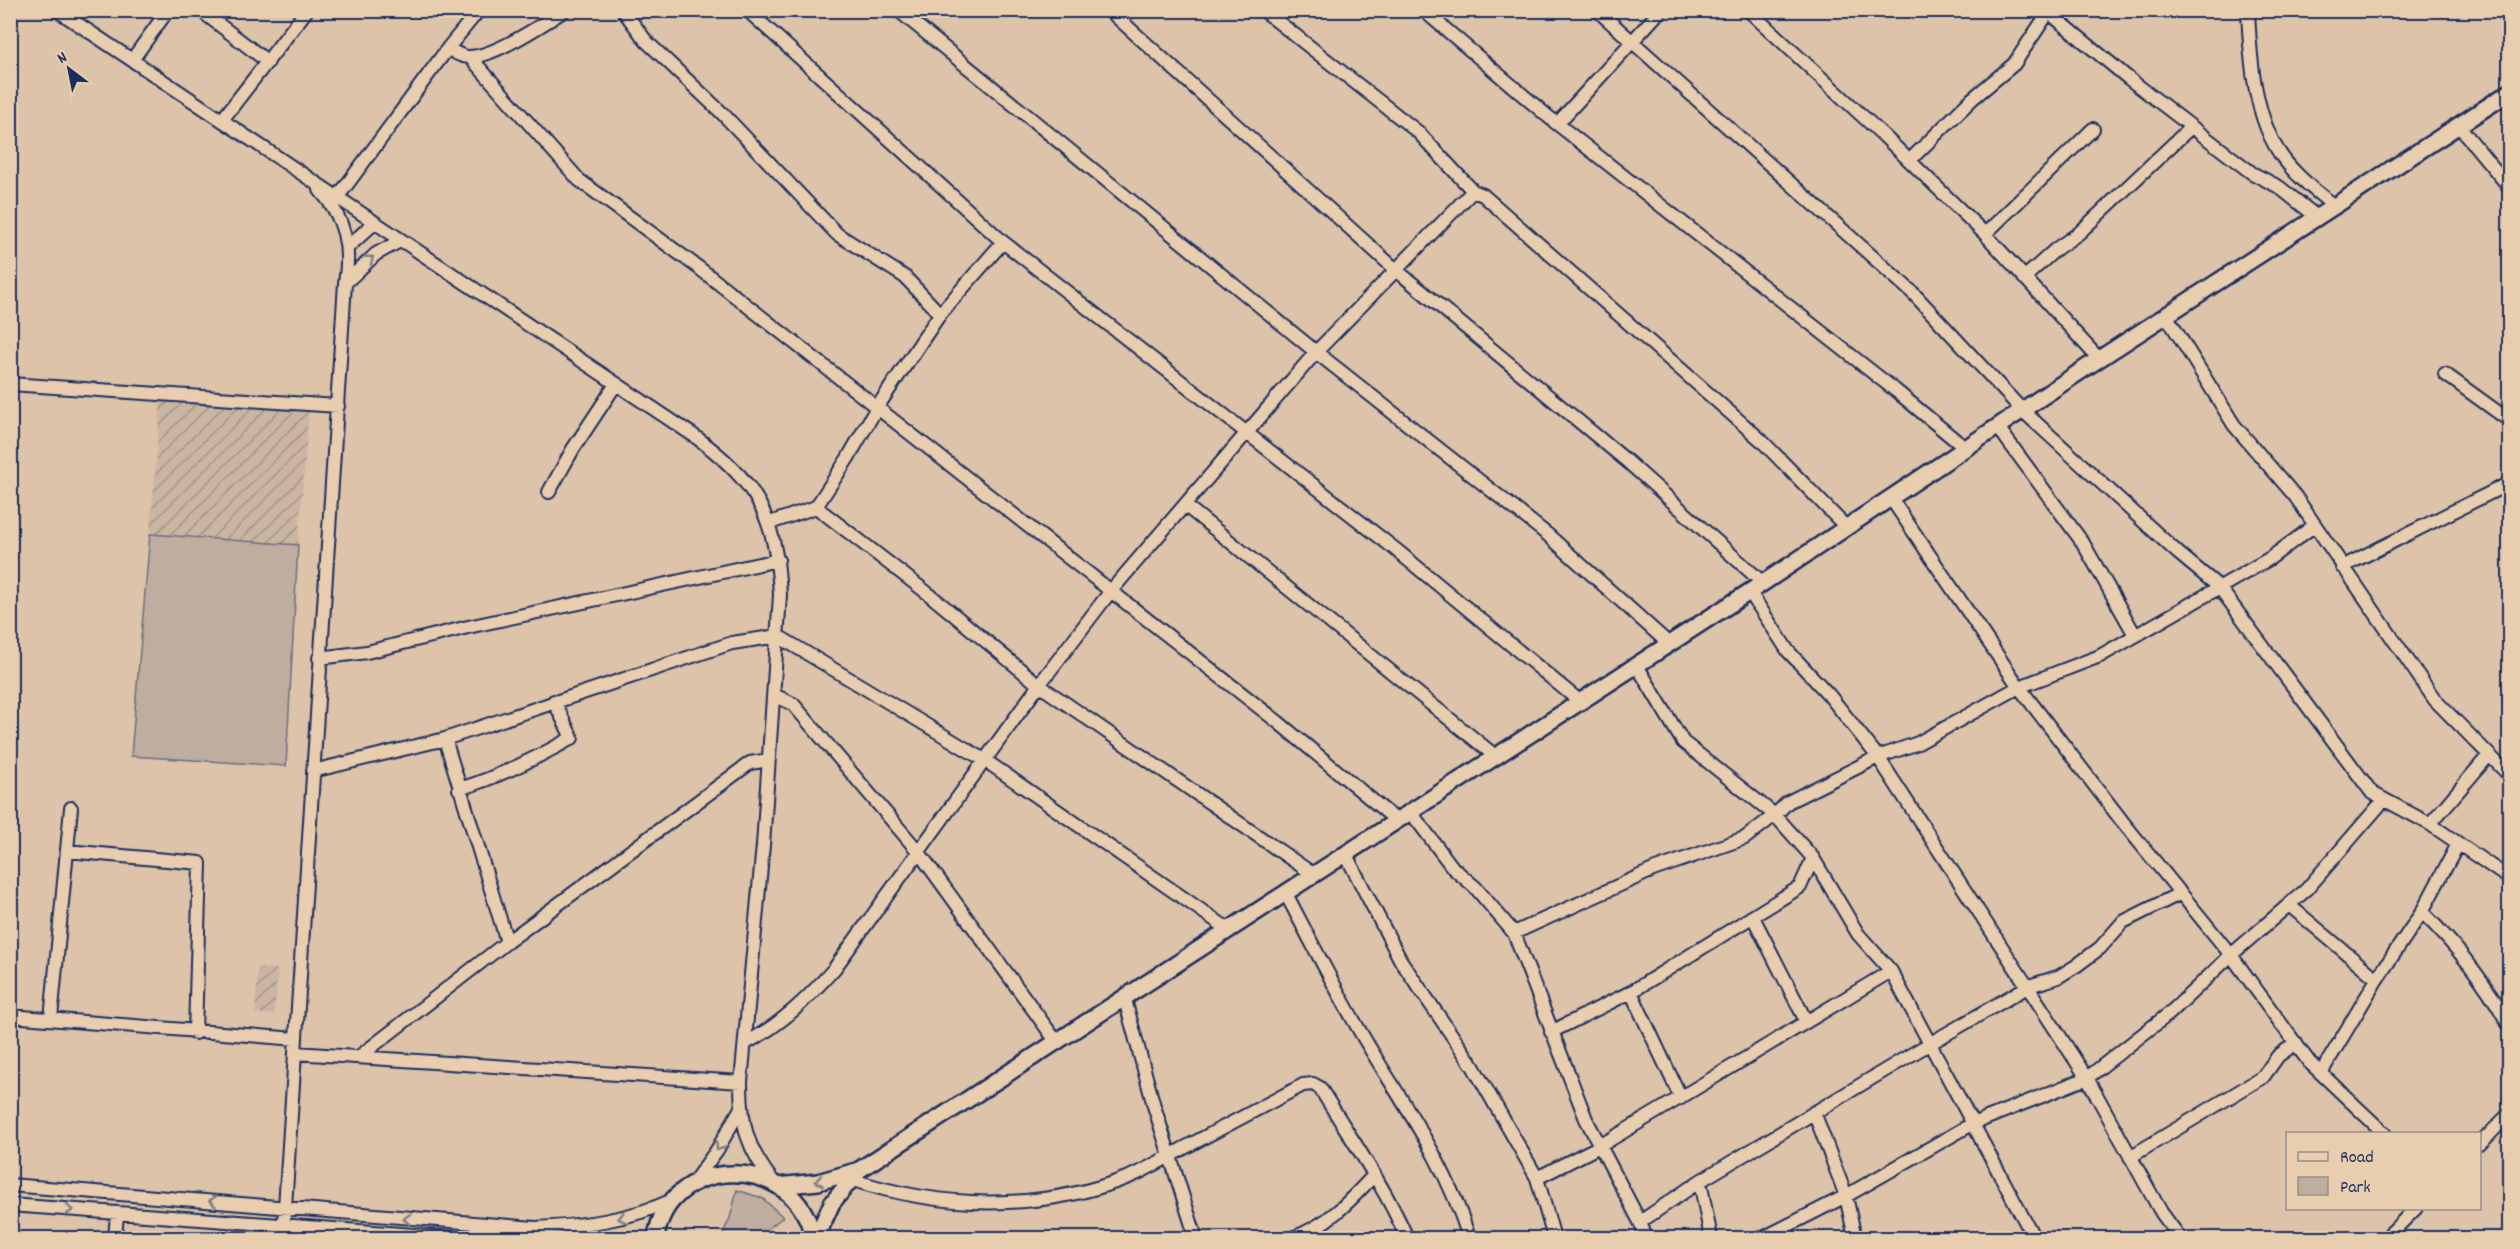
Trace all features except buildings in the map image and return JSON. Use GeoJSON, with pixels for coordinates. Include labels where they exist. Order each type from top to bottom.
{"type":"FeatureCollection","features":[{"type":"Feature","properties":{"kind":"main road"},"geometry":{"type":"LineString","coordinates":[[815,1239],[832,1203],[855,1174],[1578,700],[1763,583],[1997,426],[2510,92]]}},
{"type":"Feature","properties":{"kind":"main road"},"geometry":{"type":"LineString","coordinates":[[656,1239],[664,1215],[676,1198],[693,1183],[719,1175],[738,1173],[757,1176],[776,1185],[792,1197],[804,1212],[815,1239]]}},
{"type":"Feature","properties":{"kind":"main road"},"geometry":{"type":"LineString","coordinates":[[776,1185],[855,1174]]}},
{"type":"Feature","properties":{"kind":"street"},"geometry":{"type":"LineString","coordinates":[[57,10],[713,450],[748,486],[770,523],[778,560],[780,595],[769,760],[741,1082],[741,1108],[754,1156],[776,1185]]}},
{"type":"Feature","properties":{"kind":"street"},"geometry":{"type":"LineString","coordinates":[[132,60],[168,10]]}},
{"type":"Feature","properties":{"kind":"street"},"geometry":{"type":"LineString","coordinates":[[200,10],[268,62]]}},
{"type":"Feature","properties":{"kind":"street"},"geometry":{"type":"LineString","coordinates":[[222,120],[307,10]]}},
{"type":"Feature","properties":{"kind":"street"},"geometry":{"type":"LineString","coordinates":[[337,198],[448,48],[479,10]]}},
{"type":"Feature","properties":{"kind":"street"},"geometry":{"type":"LineString","coordinates":[[448,48],[462,56],[470,57],[512,42],[565,10]]}},
{"type":"Feature","properties":{"kind":"street"},"geometry":{"type":"LineString","coordinates":[[623,10],[646,41],[722,113],[837,234],[905,277],[940,314]]}},
{"type":"Feature","properties":{"kind":"street"},"geometry":{"type":"LineString","coordinates":[[747,10],[1003,242],[1395,549],[1578,700]]}},
{"type":"Feature","properties":{"kind":"street"},"geometry":{"type":"LineString","coordinates":[[898,10],[1316,352],[1548,535],[1668,643]]}},
{"type":"Feature","properties":{"kind":"street"},"geometry":{"type":"LineString","coordinates":[[1109,10],[1395,269],[1628,462],[1763,583]]}},
{"type":"Feature","properties":{"kind":"street"},"geometry":{"type":"LineString","coordinates":[[1263,10],[1418,132],[1473,191],[1483,195],[1761,440],[1845,526]]}},
{"type":"Feature","properties":{"kind":"street"},"geometry":{"type":"LineString","coordinates":[[1423,10],[1557,124],[1868,368],[1965,448]]}},
{"type":"Feature","properties":{"kind":"street"},"geometry":{"type":"LineString","coordinates":[[1597,10],[1913,293],[2022,410],[2178,553],[2219,587],[2372,793],[2383,801],[2430,824],[2510,879]]}},
{"type":"Feature","properties":{"kind":"street"},"geometry":{"type":"LineString","coordinates":[[1557,124],[1660,10]]}},
{"type":"Feature","properties":{"kind":"street"},"geometry":{"type":"LineString","coordinates":[[1748,10],[1910,160],[1985,234],[2099,359]]}},
{"type":"Feature","properties":{"kind":"street"},"geometry":{"type":"LineString","coordinates":[[2248,10],[2251,67],[2265,120],[2282,157],[2302,179],[2334,206]]}},
{"type":"Feature","properties":{"kind":"street"},"geometry":{"type":"LineString","coordinates":[[1910,160],[1972,99],[2014,64],[2047,12],[2191,127],[2252,173],[2279,187],[2317,217]]}},
{"type":"Feature","properties":{"kind":"street"},"geometry":{"type":"LineString","coordinates":[[470,57],[579,180],[699,268],[1278,722],[1396,820]]}},
{"type":"Feature","properties":{"kind":"street"},"geometry":{"type":"LineString","coordinates":[[2458,125],[2510,188]]}},
{"type":"Feature","properties":{"kind":"street"},"geometry":{"type":"LineString","coordinates":[[2024,278],[2079,233],[2191,127]]}},
{"type":"Feature","properties":{"kind":"street"},"geometry":{"type":"LineString","coordinates":[[1985,234],[2093,129]]}},
{"type":"Feature","properties":{"kind":"street"},"geometry":{"type":"LineString","coordinates":[[283,1232],[319,658],[345,284],[350,258],[348,246],[330,204],[311,181]]}},
{"type":"Feature","properties":{"kind":"street"},"geometry":{"type":"LineString","coordinates":[[746,1043],[772,1029],[800,1006],[834,969],[918,851],[986,762],[1039,685],[1110,592],[1316,352],[1473,191]]}},
{"type":"Feature","properties":{"kind":"street"},"geometry":{"type":"LineString","coordinates":[[348,246],[374,223]]}},
{"type":"Feature","properties":{"kind":"street"},"geometry":{"type":"LineString","coordinates":[[345,284],[376,254],[400,241]]}},
{"type":"Feature","properties":{"kind":"street"},"geometry":{"type":"LineString","coordinates":[[770,523],[816,507],[876,409],[940,314],[1003,242]]}},
{"type":"Feature","properties":{"kind":"street"},"geometry":{"type":"LineString","coordinates":[[2166,315],[2234,424],[2295,496],[2435,700],[2510,776]]}},
{"type":"Feature","properties":{"kind":"street"},"geometry":{"type":"LineString","coordinates":[[2445,374],[2510,421]]}},
{"type":"Feature","properties":{"kind":"street"},"geometry":{"type":"LineString","coordinates":[[10,384],[338,406]]}},
{"type":"Feature","properties":{"kind":"street"},"geometry":{"type":"LineString","coordinates":[[549,492],[573,448],[616,384]]}},
{"type":"Feature","properties":{"kind":"street"},"geometry":{"type":"LineString","coordinates":[[1997,426],[2083,543],[2135,635]]}},
{"type":"Feature","properties":{"kind":"street"},"geometry":{"type":"LineString","coordinates":[[2342,567],[2510,483]]}},
{"type":"Feature","properties":{"kind":"street"},"geometry":{"type":"LineString","coordinates":[[1890,497],[2019,687],[2122,821],[2232,955],[2295,1043],[2321,1073],[2383,1132]]}},
{"type":"Feature","properties":{"kind":"street"},"geometry":{"type":"LineString","coordinates":[[1186,506],[1494,755]]}},
{"type":"Feature","properties":{"kind":"street"},"geometry":{"type":"LineString","coordinates":[[816,507],[930,595],[1039,685],[1313,874]]}},
{"type":"Feature","properties":{"kind":"street"},"geometry":{"type":"LineString","coordinates":[[1514,933],[1653,870],[1745,838],[1775,815],[1788,801],[1878,757],[1918,743],[2019,687],[2100,656],[2269,559],[2315,525]]}},
{"type":"Feature","properties":{"kind":"street"},"geometry":{"type":"LineString","coordinates":[[319,658],[367,652],[468,627],[778,560]]}},
{"type":"Feature","properties":{"kind":"street"},"geometry":{"type":"LineString","coordinates":[[1749,591],[1788,651],[1829,695],[1878,757],[2087,1078],[2130,1157],[2180,1239]]}},
{"type":"Feature","properties":{"kind":"street"},"geometry":{"type":"LineString","coordinates":[[313,771],[445,739],[732,643],[778,636],[986,762],[1228,929]]}},
{"type":"Feature","properties":{"kind":"street"},"geometry":{"type":"LineString","coordinates":[[1636,664],[1683,742],[1775,815],[1813,858],[1858,934],[1891,971],[2034,1239]]}},
{"type":"Feature","properties":{"kind":"street"},"geometry":{"type":"LineString","coordinates":[[774,695],[793,704],[918,851],[1056,1041]]}},
{"type":"Feature","properties":{"kind":"street"},"geometry":{"type":"LineString","coordinates":[[459,789],[506,772],[572,738],[554,701]]}},
{"type":"Feature","properties":{"kind":"street"},"geometry":{"type":"LineString","coordinates":[[445,739],[507,942]]}},
{"type":"Feature","properties":{"kind":"street"},"geometry":{"type":"LineString","coordinates":[[2430,824],[2489,755]]}},
{"type":"Feature","properties":{"kind":"street"},"geometry":{"type":"LineString","coordinates":[[360,1056],[507,942],[750,763],[769,760]]}},
{"type":"Feature","properties":{"kind":"street"},"geometry":{"type":"LineString","coordinates":[[1763,1239],[1846,1196],[1972,1124],[2087,1078],[2170,1013],[2307,889],[2383,801]]}},
{"type":"Feature","properties":{"kind":"street"},"geometry":{"type":"LineString","coordinates":[[51,1019],[71,808]]}},
{"type":"Feature","properties":{"kind":"street"},"geometry":{"type":"LineString","coordinates":[[1410,811],[1453,868],[1475,886],[1514,933],[1598,1147],[1640,1222],[1646,1239]]}},
{"type":"Feature","properties":{"kind":"street"},"geometry":{"type":"LineString","coordinates":[[2321,1073],[2377,979],[2421,912],[2458,844]]}},
{"type":"Feature","properties":{"kind":"street"},"geometry":{"type":"LineString","coordinates":[[67,851],[200,863],[195,1033]]}},
{"type":"Feature","properties":{"kind":"street"},"geometry":{"type":"LineString","coordinates":[[1346,853],[1401,961],[1473,1066],[1537,1178],[1554,1239]]}},
{"type":"Feature","properties":{"kind":"street"},"geometry":{"type":"LineString","coordinates":[[1551,1032],[1631,992],[1800,887],[1813,858]]}},
{"type":"Feature","properties":{"kind":"street"},"geometry":{"type":"LineString","coordinates":[[1285,892],[1362,1034],[1428,1143],[1458,1200],[1469,1239]]}},
{"type":"Feature","properties":{"kind":"street"},"geometry":{"type":"LineString","coordinates":[[1640,1222],[1700,1181],[1929,1044],[2029,986],[2058,976],[2076,966],[2100,948],[2123,922],[2181,893]]}},
{"type":"Feature","properties":{"kind":"street"},"geometry":{"type":"LineString","coordinates":[[2289,905],[2377,979]]}},
{"type":"Feature","properties":{"kind":"street"},"geometry":{"type":"LineString","coordinates":[[2421,912],[2459,948],[2497,1004],[2510,1028]]}},
{"type":"Feature","properties":{"kind":"street"},"geometry":{"type":"LineString","coordinates":[[1753,917],[1806,1021]]}},
{"type":"Feature","properties":{"kind":"street"},"geometry":{"type":"LineString","coordinates":[[1537,1178],[1598,1147],[1891,971]]}},
{"type":"Feature","properties":{"kind":"street"},"geometry":{"type":"LineString","coordinates":[[1631,992],[1681,1098]]}},
{"type":"Feature","properties":{"kind":"street"},"geometry":{"type":"LineString","coordinates":[[1124,996],[1169,1155],[1196,1239]]}},
{"type":"Feature","properties":{"kind":"street"},"geometry":{"type":"LineString","coordinates":[[10,1016],[195,1033],[296,1039]]}},
{"type":"Feature","properties":{"kind":"street"},"geometry":{"type":"LineString","coordinates":[[2130,1157],[2263,1077],[2278,1056],[2295,1043]]}},
{"type":"Feature","properties":{"kind":"street"},"geometry":{"type":"LineString","coordinates":[[295,1053],[741,1082]]}},
{"type":"Feature","properties":{"kind":"street"},"geometry":{"type":"LineString","coordinates":[[855,1174],[889,1192],[935,1199],[1009,1202],[1031,1200],[1096,1186],[1129,1176],[1303,1085],[1312,1084],[1320,1088],[1374,1175],[1396,1212],[1407,1239]]}},
{"type":"Feature","properties":{"kind":"street"},"geometry":{"type":"LineString","coordinates":[[693,1183],[717,1150],[741,1108]]}},
{"type":"Feature","properties":{"kind":"street"},"geometry":{"type":"LineString","coordinates":[[1814,1112],[1846,1196],[1855,1239]]}},
{"type":"Feature","properties":{"kind":"street"},"geometry":{"type":"LineString","coordinates":[[2481,1143],[2510,1113]]}},
{"type":"Feature","properties":{"kind":"street"},"geometry":{"type":"LineString","coordinates":[[1292,1239],[1324,1223],[1344,1208],[1374,1175]]}},
{"type":"Feature","properties":{"kind":"street"},"geometry":{"type":"LineString","coordinates":[[1700,1181],[1711,1239]]}},
{"type":"Feature","properties":{"kind":"street"},"geometry":{"type":"LineString","coordinates":[[10,1185],[285,1207],[534,1234],[618,1219],[676,1198]]}},
{"type":"Feature","properties":{"kind":"street"},"geometry":{"type":"LineString","coordinates":[[10,1205],[283,1232],[453,1239]]}},
{"type":"Feature","properties":{"kind":"street"},"geometry":{"type":"LineString","coordinates":[[2393,1236],[2415,1210]]}},
{"type":"Feature","properties":{"kind":"street"},"geometry":{"type":"LineString","coordinates":[[115,1239],[117,1214]]}},
{"type":"Feature","properties":{"kind":"shaded area"},"geometry":{"type":"Polygon","coordinates":[[[161,398],[309,409],[298,545],[150,534],[161,398]]]}},
{"type":"Feature","properties":{"kind":"shaded area"},"geometry":{"type":"Polygon","coordinates":[[[258,968],[278,969],[274,1015],[255,1013],[258,968]]]}},
{"type":"Feature","properties":{"kind":"green space"},"geometry":{"type":"Polygon","coordinates":[[[150,534],[298,545],[286,766],[131,756],[150,534]]]}},
{"type":"Feature","properties":{"kind":"green space"},"geometry":{"type":"Polygon","coordinates":[[[737,1190],[762,1198],[783,1217],[756,1238],[721,1238],[730,1218],[737,1190]]]}}]}
